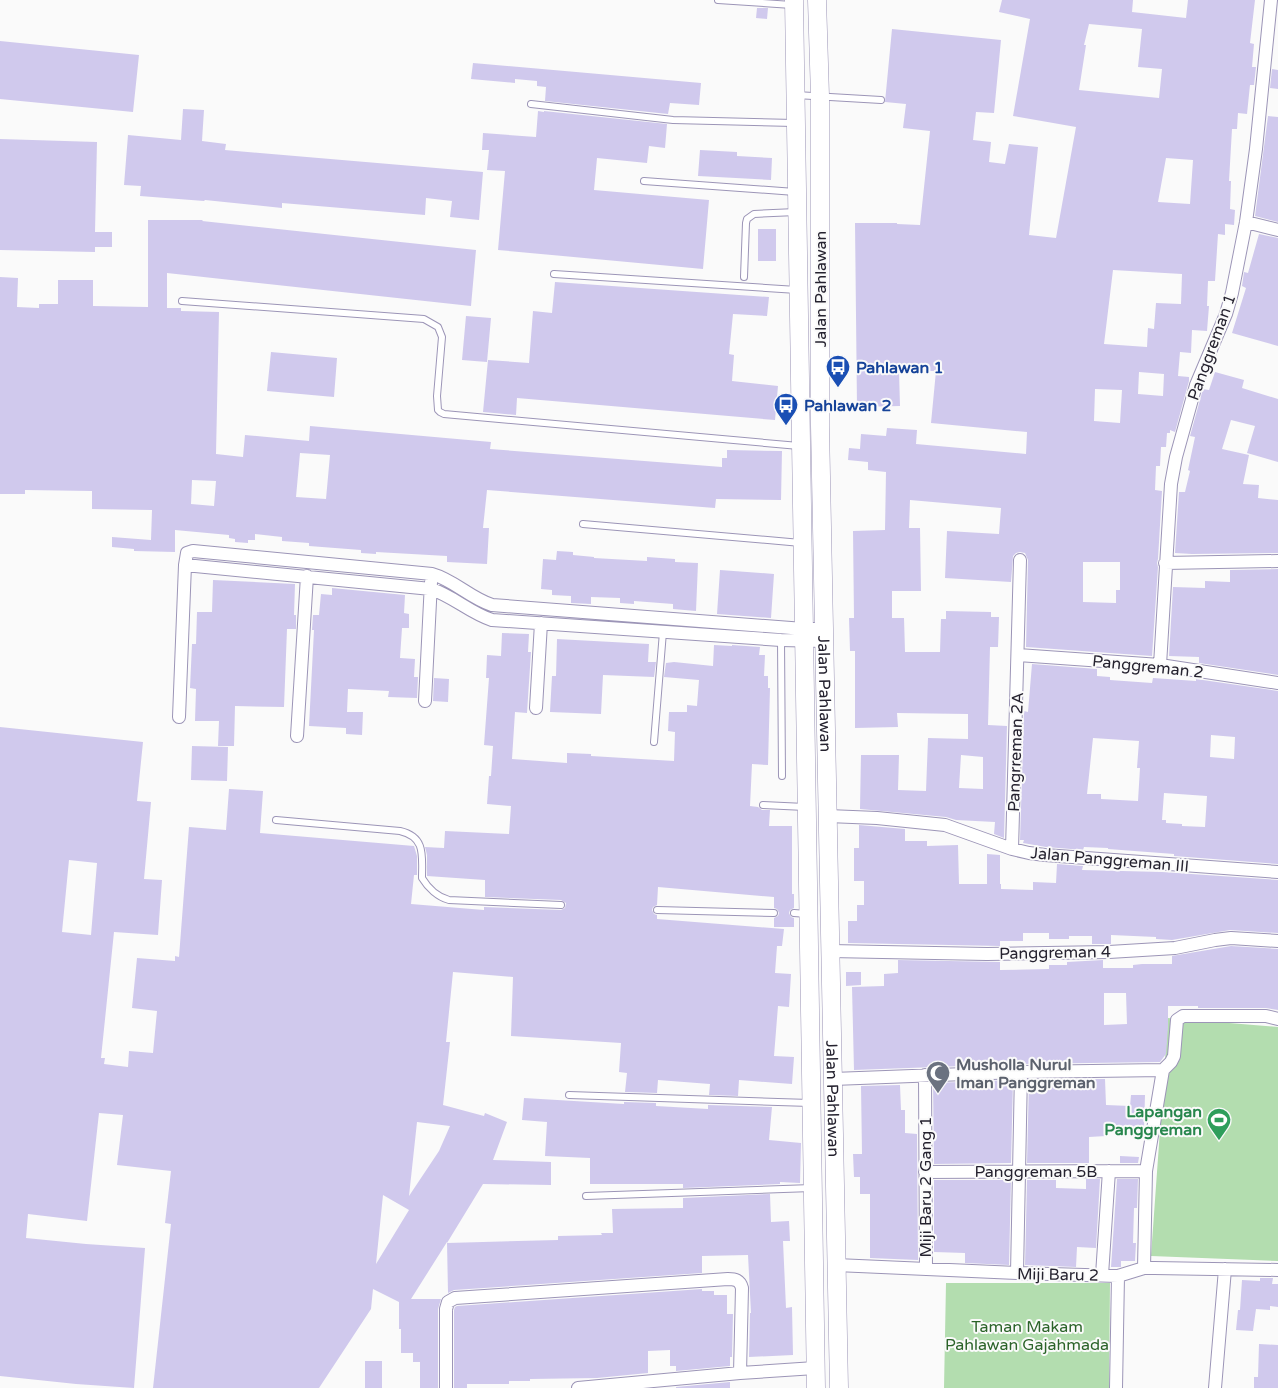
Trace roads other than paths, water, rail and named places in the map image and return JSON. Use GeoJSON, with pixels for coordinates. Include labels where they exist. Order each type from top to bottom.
{"type":"FeatureCollection","features":[{"type":"Feature","properties":{"kind":"main road","name":"Jalan Pahlawan"},"geometry":{"type":"LineString","coordinates":[[817,0],[820,96],[820,426],[839,1388]]}},
{"type":"Feature","properties":{"kind":"main road","name":"Jalan Pahlawan"},"geometry":{"type":"LineString","coordinates":[[794,3],[806,808],[801,914],[811,1103],[812,1368],[816,1388]]}},
{"type":"Feature","properties":{"kind":"main road"},"geometry":{"type":"LineString","coordinates":[[800,426],[820,426]]}},
{"type":"Feature","properties":{"kind":"main road"},"geometry":{"type":"LineString","coordinates":[[801,914],[830,915]]}},
{"type":"Feature","properties":{"kind":"street","name":"Panggreman 1"},"geometry":{"type":"LineString","coordinates":[[1160,665],[1170,484],[1196,385],[1226,314],[1232,293],[1246,222],[1256,149],[1271,0]]}},
{"type":"Feature","properties":{"kind":"street"},"geometry":{"type":"LineString","coordinates":[[1246,222],[1278,230]]}},
{"type":"Feature","properties":{"kind":"street"},"geometry":{"type":"LineString","coordinates":[[179,717],[185,565],[187,553],[192,551],[432,574],[448,579],[481,602],[492,605],[804,635],[824,635]]}},
{"type":"Feature","properties":{"kind":"street","name":"Pangrreman 2A"},"geometry":{"type":"LineString","coordinates":[[1012,849],[1020,560]]}},
{"type":"Feature","properties":{"kind":"street"},"geometry":{"type":"LineString","coordinates":[[1165,563],[1278,561]]}},
{"type":"Feature","properties":{"kind":"street"},"geometry":{"type":"LineString","coordinates":[[185,565],[431,589],[447,595],[475,614],[492,620],[780,640],[804,635]]}},
{"type":"Feature","properties":{"kind":"street"},"geometry":{"type":"LineString","coordinates":[[425,702],[432,574]]}},
{"type":"Feature","properties":{"kind":"street"},"geometry":{"type":"LineString","coordinates":[[297,736],[306,576]]}},
{"type":"Feature","properties":{"kind":"street"},"geometry":{"type":"LineString","coordinates":[[536,708],[541,624]]}},
{"type":"Feature","properties":{"kind":"street","name":"Panggreman 2"},"geometry":{"type":"LineString","coordinates":[[1018,655],[1160,665],[1278,683]]}},
{"type":"Feature","properties":{"kind":"street","name":"Jalan Panggreman III"},"geometry":{"type":"LineString","coordinates":[[828,816],[877,818],[944,825],[1012,849],[1045,856],[1278,872]]}},
{"type":"Feature","properties":{"kind":"street","name":"Panggreman 4"},"geometry":{"type":"LineString","coordinates":[[830,951],[987,954],[1109,952],[1175,948],[1231,938],[1278,941]]}},
{"type":"Feature","properties":{"kind":"street"},"geometry":{"type":"LineString","coordinates":[[1144,1268],[1146,1171],[1163,1070],[1173,1059],[1176,1023],[1180,1017],[1184,1016],[1266,1016],[1278,1019]]}},
{"type":"Feature","properties":{"kind":"street"},"geometry":{"type":"LineString","coordinates":[[833,1079],[1021,1072],[1163,1070]]}},
{"type":"Feature","properties":{"kind":"street"},"geometry":{"type":"LineString","coordinates":[[1017,1273],[1021,1072]]}},
{"type":"Feature","properties":{"kind":"street","name":"Miji Baru 2 Gang 1"},"geometry":{"type":"LineString","coordinates":[[925,1075],[926,1268]]}},
{"type":"Feature","properties":{"kind":"street"},"geometry":{"type":"LineString","coordinates":[[1102,1275],[1109,1171]]}},
{"type":"Feature","properties":{"kind":"street","name":"Panggreman 5B"},"geometry":{"type":"LineString","coordinates":[[925,1172],[1146,1171]]}},
{"type":"Feature","properties":{"kind":"street","name":"Miji Baru 2"},"geometry":{"type":"LineString","coordinates":[[836,1265],[1118,1276],[1144,1268],[1278,1270]]}},
{"type":"Feature","properties":{"kind":"street"},"geometry":{"type":"LineString","coordinates":[[1215,1388],[1225,1270]]}},
{"type":"Feature","properties":{"kind":"street"},"geometry":{"type":"LineString","coordinates":[[1116,1388],[1118,1276]]}},
{"type":"Feature","properties":{"kind":"street"},"geometry":{"type":"LineString","coordinates":[[446,1388],[446,1309],[448,1302],[455,1298],[728,1279],[735,1279],[742,1288],[740,1373]]}},
{"type":"Feature","properties":{"kind":"street"},"geometry":{"type":"LineString","coordinates":[[578,1388],[812,1368]]}},
{"type":"Feature","properties":{"kind":"lane"},"geometry":{"type":"LineString","coordinates":[[718,0],[794,3]]}},
{"type":"Feature","properties":{"kind":"lane"},"geometry":{"type":"LineString","coordinates":[[795,95],[881,100]]}},
{"type":"Feature","properties":{"kind":"lane"},"geometry":{"type":"LineString","coordinates":[[531,104],[673,120],[796,123]]}},
{"type":"Feature","properties":{"kind":"lane"},"geometry":{"type":"LineString","coordinates":[[644,181],[797,192]]}},
{"type":"Feature","properties":{"kind":"lane"},"geometry":{"type":"LineString","coordinates":[[744,277],[747,219],[754,214],[797,212]]}},
{"type":"Feature","properties":{"kind":"lane"},"geometry":{"type":"LineString","coordinates":[[554,274],[798,290]]}},
{"type":"Feature","properties":{"kind":"lane"},"geometry":{"type":"LineString","coordinates":[[182,301],[424,319],[432,322],[438,326],[442,337],[438,410],[444,414],[801,446]]}},
{"type":"Feature","properties":{"kind":"lane"},"geometry":{"type":"LineString","coordinates":[[582,524],[802,543]]}},
{"type":"Feature","properties":{"kind":"lane"},"geometry":{"type":"LineString","coordinates":[[654,742],[662,632]]}},
{"type":"Feature","properties":{"kind":"lane"},"geometry":{"type":"LineString","coordinates":[[780,640],[782,776]]}},
{"type":"Feature","properties":{"kind":"lane"},"geometry":{"type":"LineString","coordinates":[[763,805],[806,808]]}},
{"type":"Feature","properties":{"kind":"lane"},"geometry":{"type":"LineString","coordinates":[[276,820],[408,833],[416,838],[421,846],[422,878],[424,882],[432,890],[450,900],[561,905]]}},
{"type":"Feature","properties":{"kind":"lane"},"geometry":{"type":"LineString","coordinates":[[657,910],[774,913]]}},
{"type":"Feature","properties":{"kind":"lane"},"geometry":{"type":"LineString","coordinates":[[569,1095],[811,1103]]}},
{"type":"Feature","properties":{"kind":"lane"},"geometry":{"type":"LineString","coordinates":[[586,1196],[812,1188]]}},
{"type":"Feature","properties":{"kind":"place","name":"Pahlawan 1"},"geometry":{"type":"Point","coordinates":[838,388]}},
{"type":"Feature","properties":{"kind":"place","name":"Pahlawan 2"},"geometry":{"type":"Point","coordinates":[786,426]}},
{"type":"Feature","properties":{"kind":"place","name":"Musholla Nurul Iman Panggreman"},"geometry":{"type":"Point","coordinates":[938,1094]}},
{"type":"Feature","properties":{"kind":"place","name":"Lapangan Panggreman"},"geometry":{"type":"Point","coordinates":[1219,1141]}},
{"type":"Feature","properties":{"kind":"park label","name":"Taman Makam Pahlawan Gajahmada"},"geometry":{"type":"Point","coordinates":[1027,1335]}}]}
